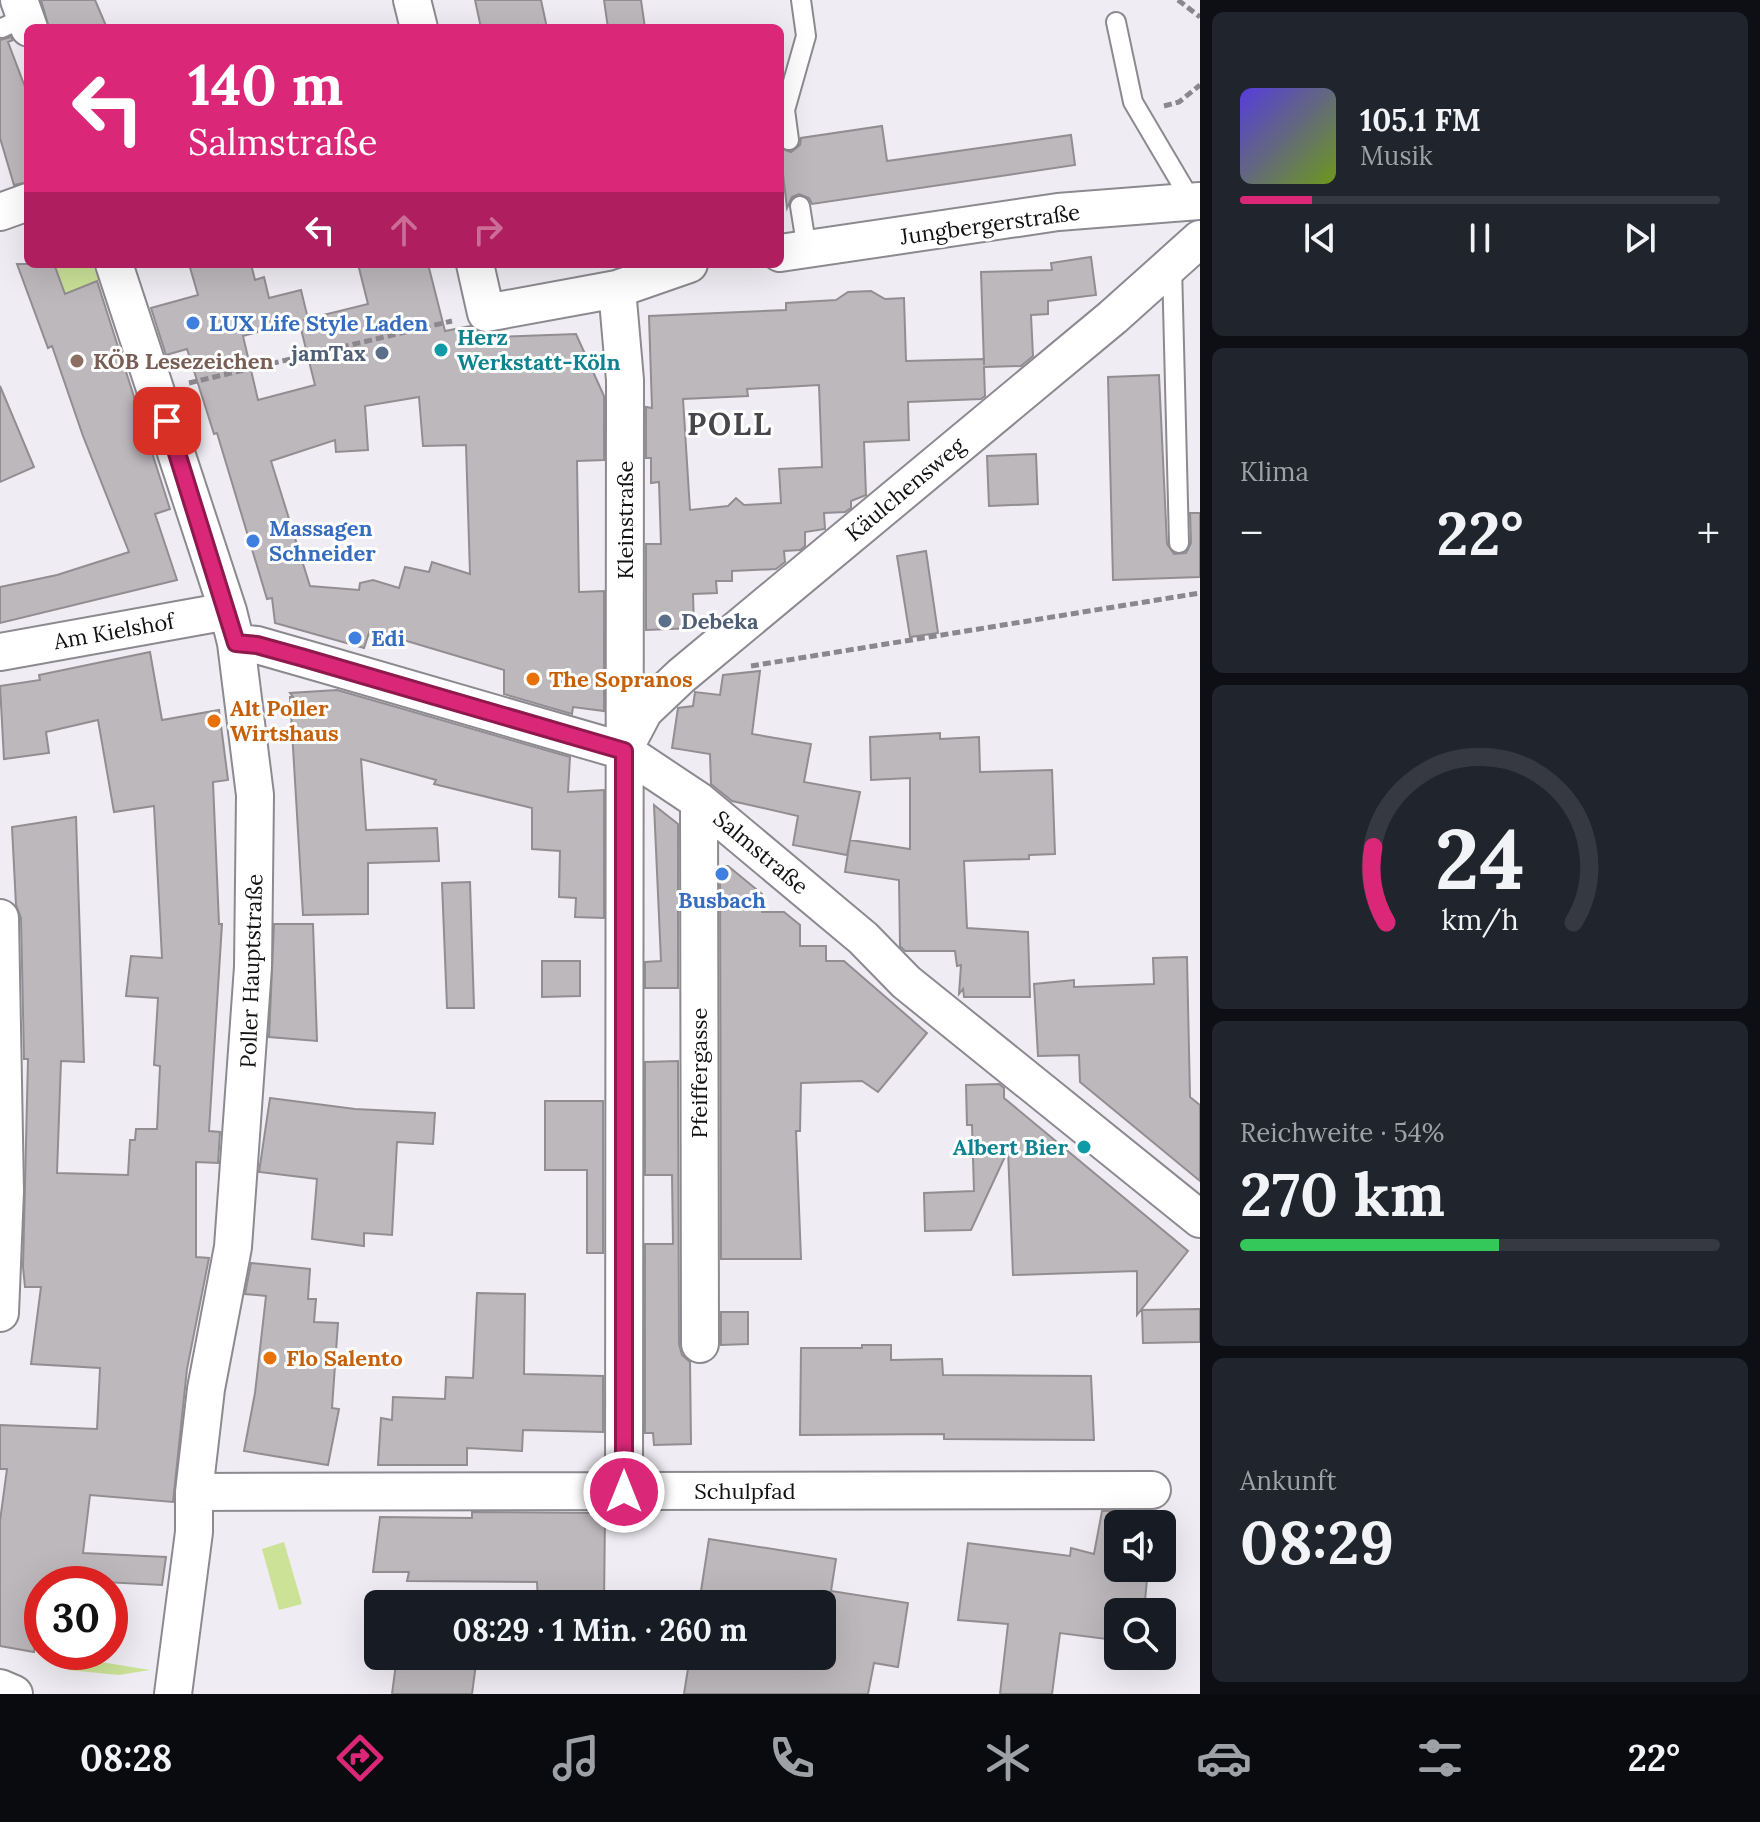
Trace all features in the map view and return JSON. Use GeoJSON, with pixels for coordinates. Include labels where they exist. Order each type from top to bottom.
{"type":"FeatureCollection","features":[{"type":"Feature","properties":{"kind":"street","name":"Jungbergerstraße"},"geometry":{"type":"LineString","coordinates":[[794,251],[1058,212],[1196,202]]}},
{"type":"Feature","properties":{"kind":"street"},"geometry":{"type":"LineString","coordinates":[[0,212],[24,203]]}},
{"type":"Feature","properties":{"kind":"street","name":"Käulchensweg"},"geometry":{"type":"LineString","coordinates":[[624,751],[644,711],[681,676],[1172,266],[1200,239]]}},
{"type":"Feature","properties":{"kind":"street","name":"Poller Hauptstraße"},"geometry":{"type":"LineString","coordinates":[[115,268],[232,627],[255,795],[253,967],[233,1247],[206,1389],[194,1492],[194,1532],[173,1694]]}},
{"type":"Feature","properties":{"kind":"street"},"geometry":{"type":"LineString","coordinates":[[476,268],[486,313],[617,289],[677,268]]}},
{"type":"Feature","properties":{"kind":"street","name":"Kleinstraße"},"geometry":{"type":"LineString","coordinates":[[617,289],[625,380],[624,1492]]}},
{"type":"Feature","properties":{"kind":"street","name":"Salmstraße"},"geometry":{"type":"LineString","coordinates":[[232,627],[257,645],[624,751],[699,801],[842,920],[906,982],[1200,1219]]}},
{"type":"Feature","properties":{"kind":"street","name":"Am Kielshof"},"geometry":{"type":"LineString","coordinates":[[0,652],[232,627]]}},
{"type":"Feature","properties":{"kind":"street","name":"Pfeiffergasse"},"geometry":{"type":"LineString","coordinates":[[699,801],[700,1344]]}},
{"type":"Feature","properties":{"kind":"street"},"geometry":{"type":"LineString","coordinates":[[0,918],[5,1191],[0,1313]]}},
{"type":"Feature","properties":{"kind":"street","name":"Schulpfad"},"geometry":{"type":"LineString","coordinates":[[194,1492],[1152,1490]]}},
{"type":"Feature","properties":{"kind":"street"},"geometry":{"type":"LineString","coordinates":[[0,1688],[14,1694]]}},
{"type":"Feature","properties":{"kind":"lane"},"geometry":{"type":"LineString","coordinates":[[789,140],[785,110],[806,36],[801,0]]}},
{"type":"Feature","properties":{"kind":"lane"},"geometry":{"type":"LineString","coordinates":[[1116,22],[1133,102],[1196,202]]}},
{"type":"Feature","properties":{"kind":"lane"},"geometry":{"type":"LineString","coordinates":[[794,251],[800,206]]}},
{"type":"Feature","properties":{"kind":"lane"},"geometry":{"type":"LineString","coordinates":[[1172,266],[1179,543]]}},
{"type":"Feature","properties":{"kind":"path"},"geometry":{"type":"LineString","coordinates":[[1178,0],[1200,17]]}},
{"type":"Feature","properties":{"kind":"path"},"geometry":{"type":"LineString","coordinates":[[1140,113],[1179,102],[1200,85]]}},
{"type":"Feature","properties":{"kind":"path"},"geometry":{"type":"LineString","coordinates":[[157,391],[486,313]]}},
{"type":"Feature","properties":{"kind":"path"},"geometry":{"type":"LineString","coordinates":[[742,667],[1200,593]]}},
{"type":"Feature","properties":{"kind":"green space"},"geometry":{"type":"Polygon","coordinates":[[[55,268],[94,268],[99,280],[65,294],[55,268]]]}},
{"type":"Feature","properties":{"kind":"green space"},"geometry":{"type":"Polygon","coordinates":[[[284,1542],[302,1604],[279,1610],[262,1549],[284,1542]]]}},
{"type":"Feature","properties":{"kind":"green space"},"geometry":{"type":"Polygon","coordinates":[[[128,1666],[150,1670],[119,1675],[68,1670],[128,1670],[128,1666]]]}},
{"type":"Feature","properties":{"kind":"building"},"geometry":{"type":"Polygon","coordinates":[[[41,0],[95,0],[105,24],[48,24],[41,0]]]}},
{"type":"Feature","properties":{"kind":"building"},"geometry":{"type":"Polygon","coordinates":[[[475,0],[541,0],[546,24],[480,24],[475,0]]]}},
{"type":"Feature","properties":{"kind":"building"},"geometry":{"type":"Polygon","coordinates":[[[604,0],[641,0],[644,24],[607,24],[604,0]]]}},
{"type":"Feature","properties":{"kind":"building"},"geometry":{"type":"Polygon","coordinates":[[[11,37],[13,40],[8,42],[24,84],[24,183],[14,185],[0,138],[0,40],[11,37]]]}},
{"type":"Feature","properties":{"kind":"building"},"geometry":{"type":"Polygon","coordinates":[[[882,126],[887,161],[1071,135],[1075,165],[812,204],[809,198],[799,194],[792,197],[787,208],[784,149],[791,152],[800,145],[801,138],[882,126]]]}},
{"type":"Feature","properties":{"kind":"building"},"geometry":{"type":"Polygon","coordinates":[[[1091,257],[1096,295],[1048,301],[1048,314],[1031,315],[1033,356],[1021,366],[984,367],[985,396],[981,399],[908,402],[909,440],[864,442],[866,495],[851,501],[851,508],[845,512],[824,513],[825,529],[805,532],[805,546],[800,550],[784,551],[785,562],[776,569],[732,571],[732,581],[716,581],[717,593],[693,594],[694,628],[646,630],[646,544],[661,544],[659,482],[651,483],[651,458],[646,458],[646,407],[652,408],[649,316],[786,310],[786,303],[836,300],[848,292],[871,291],[885,299],[904,298],[906,361],[984,359],[981,272],[1052,270],[1051,263],[1091,257]],[[819,385],[747,389],[748,396],[683,399],[690,510],[728,506],[736,498],[744,505],[781,503],[779,469],[822,467],[819,385]]]}},
{"type":"Feature","properties":{"kind":"building"},"geometry":{"type":"Polygon","coordinates":[[[17,264],[24,264],[24,268],[55,268],[65,294],[97,281],[170,509],[155,514],[177,580],[0,623],[0,587],[57,575],[129,552],[83,436],[52,346],[48,348],[17,264]]]}},
{"type":"Feature","properties":{"kind":"building"},"geometry":{"type":"Polygon","coordinates":[[[190,268],[252,268],[255,280],[264,277],[269,298],[301,290],[308,319],[368,304],[359,268],[429,268],[445,331],[470,326],[480,333],[498,332],[498,337],[576,334],[604,396],[604,460],[577,461],[579,592],[604,591],[604,711],[573,707],[572,714],[504,694],[504,670],[370,630],[364,648],[275,623],[272,598],[267,599],[217,433],[214,434],[187,349],[166,355],[151,308],[198,295],[190,268]],[[299,321],[243,336],[258,400],[315,385],[299,321]],[[419,397],[365,406],[368,450],[336,452],[335,440],[271,461],[310,586],[359,590],[360,583],[373,580],[399,588],[405,567],[429,572],[432,562],[470,574],[466,445],[423,446],[419,397]]]}},
{"type":"Feature","properties":{"kind":"building"},"geometry":{"type":"Polygon","coordinates":[[[1159,375],[1167,544],[1174,554],[1186,553],[1191,543],[1190,513],[1200,513],[1200,577],[1113,580],[1108,377],[1159,375]]]}},
{"type":"Feature","properties":{"kind":"building"},"geometry":{"type":"Polygon","coordinates":[[[0,386],[34,467],[0,482],[0,386]]]}},
{"type":"Feature","properties":{"kind":"building"},"geometry":{"type":"Polygon","coordinates":[[[1036,454],[1038,504],[989,506],[987,456],[1036,454]]]}},
{"type":"Feature","properties":{"kind":"building"},"geometry":{"type":"Polygon","coordinates":[[[926,551],[938,633],[910,637],[897,556],[926,551]]]}},
{"type":"Feature","properties":{"kind":"building"},"geometry":{"type":"Polygon","coordinates":[[[150,652],[162,720],[219,710],[228,780],[213,782],[219,924],[222,924],[209,1131],[220,1132],[218,1163],[196,1162],[196,1257],[209,1258],[187,1369],[173,1502],[90,1495],[83,1553],[166,1557],[162,1585],[128,1583],[128,1566],[24,1566],[24,1650],[0,1646],[0,1521],[7,1469],[0,1469],[0,1425],[97,1429],[100,1368],[31,1364],[41,1287],[25,1287],[23,1267],[28,1059],[24,1059],[21,918],[16,905],[12,827],[76,817],[84,1062],[61,1061],[57,1173],[128,1175],[130,1140],[135,1140],[136,1129],[157,1129],[160,1066],[154,1065],[158,998],[126,996],[131,956],[162,958],[154,806],[114,812],[98,720],[46,732],[49,753],[4,759],[0,686],[40,680],[39,675],[150,652]]]}},
{"type":"Feature","properties":{"kind":"building"},"geometry":{"type":"Polygon","coordinates":[[[760,671],[752,734],[811,744],[804,782],[860,792],[847,855],[793,845],[798,816],[732,801],[711,784],[710,754],[672,748],[678,708],[693,706],[695,692],[720,695],[723,675],[760,671]]]}},
{"type":"Feature","properties":{"kind":"building"},"geometry":{"type":"Polygon","coordinates":[[[337,690],[570,757],[568,792],[604,790],[604,918],[575,917],[576,898],[559,897],[560,851],[532,849],[532,808],[434,784],[436,780],[361,759],[366,830],[437,828],[439,861],[368,863],[368,914],[303,915],[290,697],[293,697],[290,693],[337,690]]]}},
{"type":"Feature","properties":{"kind":"building"},"geometry":{"type":"Polygon","coordinates":[[[940,733],[940,739],[979,737],[980,772],[1052,770],[1055,854],[1029,855],[1029,859],[964,861],[967,928],[1028,932],[1030,997],[964,997],[963,989],[959,994],[961,965],[957,966],[955,951],[905,951],[900,946],[899,880],[845,872],[850,840],[910,849],[910,778],[871,780],[870,737],[940,733]]]}},
{"type":"Feature","properties":{"kind":"building"},"geometry":{"type":"Polygon","coordinates":[[[654,805],[678,824],[678,988],[645,988],[645,962],[661,961],[654,805]]]}},
{"type":"Feature","properties":{"kind":"building"},"geometry":{"type":"Polygon","coordinates":[[[720,866],[728,866],[762,894],[762,912],[784,912],[800,925],[800,946],[826,946],[826,961],[844,961],[927,1033],[878,1092],[862,1081],[801,1083],[800,1131],[796,1131],[801,1259],[721,1259],[720,866]]]}},
{"type":"Feature","properties":{"kind":"building"},"geometry":{"type":"Polygon","coordinates":[[[470,882],[474,1008],[447,1008],[442,883],[470,882]]]}},
{"type":"Feature","properties":{"kind":"building"},"geometry":{"type":"Polygon","coordinates":[[[274,924],[313,924],[317,1041],[269,1037],[274,924]]]}},
{"type":"Feature","properties":{"kind":"building"},"geometry":{"type":"Polygon","coordinates":[[[1187,957],[1190,1097],[1200,1105],[1200,1181],[1080,1082],[1079,1055],[1038,1056],[1034,984],[1074,980],[1074,987],[1154,984],[1153,958],[1187,957]]]}},
{"type":"Feature","properties":{"kind":"building"},"geometry":{"type":"Polygon","coordinates":[[[542,961],[580,961],[580,996],[542,997],[542,961]]]}},
{"type":"Feature","properties":{"kind":"building"},"geometry":{"type":"Polygon","coordinates":[[[678,1061],[679,1344],[682,1355],[690,1362],[691,1444],[654,1445],[653,1433],[645,1433],[645,1244],[673,1244],[672,1175],[645,1175],[645,1062],[678,1061]]]}},
{"type":"Feature","properties":{"kind":"building"},"geometry":{"type":"Polygon","coordinates":[[[999,1084],[1004,1088],[1004,1098],[1188,1251],[1137,1315],[1137,1271],[1013,1275],[1008,1150],[971,1230],[925,1231],[924,1193],[974,1191],[972,1125],[967,1125],[966,1085],[999,1084]]]}},
{"type":"Feature","properties":{"kind":"building"},"geometry":{"type":"Polygon","coordinates":[[[270,1098],[355,1109],[435,1113],[433,1144],[397,1142],[392,1235],[364,1233],[364,1246],[312,1239],[317,1179],[259,1172],[270,1098]]]}},
{"type":"Feature","properties":{"kind":"building"},"geometry":{"type":"Polygon","coordinates":[[[545,1101],[603,1101],[603,1253],[587,1253],[587,1170],[545,1170],[545,1101]]]}},
{"type":"Feature","properties":{"kind":"building"},"geometry":{"type":"Polygon","coordinates":[[[251,1263],[310,1269],[308,1299],[316,1299],[314,1322],[338,1323],[332,1408],[339,1409],[328,1465],[244,1451],[255,1393],[266,1296],[245,1294],[251,1263]]]}},
{"type":"Feature","properties":{"kind":"building"},"geometry":{"type":"Polygon","coordinates":[[[477,1293],[525,1294],[524,1374],[603,1376],[603,1432],[523,1430],[522,1451],[467,1448],[467,1465],[378,1465],[381,1418],[392,1420],[393,1397],[445,1399],[446,1377],[473,1378],[477,1293]]]}},
{"type":"Feature","properties":{"kind":"building"},"geometry":{"type":"Polygon","coordinates":[[[1200,1309],[1200,1342],[1143,1343],[1142,1310],[1200,1309]]]}},
{"type":"Feature","properties":{"kind":"building"},"geometry":{"type":"Polygon","coordinates":[[[721,1312],[748,1312],[748,1344],[721,1345],[721,1312]]]}},
{"type":"Feature","properties":{"kind":"building"},"geometry":{"type":"Polygon","coordinates":[[[862,1345],[891,1345],[891,1360],[942,1359],[943,1375],[1091,1376],[1094,1440],[944,1439],[944,1434],[800,1435],[801,1348],[862,1348],[862,1345]]]}},
{"type":"Feature","properties":{"kind":"building"},"geometry":{"type":"Polygon","coordinates":[[[1104,1511],[1104,1582],[1147,1582],[1145,1598],[1104,1598],[1104,1639],[1060,1633],[1052,1694],[1000,1694],[1008,1624],[958,1620],[968,1543],[1070,1556],[1071,1548],[1094,1554],[1104,1511]]]}},
{"type":"Feature","properties":{"kind":"building"},"geometry":{"type":"Polygon","coordinates":[[[472,1512],[605,1513],[604,1590],[537,1590],[537,1582],[407,1581],[409,1572],[373,1572],[380,1517],[472,1518],[472,1512]]]}},
{"type":"Feature","properties":{"kind":"building"},"geometry":{"type":"Polygon","coordinates":[[[709,1539],[836,1559],[831,1590],[701,1590],[709,1539]]]}},
{"type":"Feature","properties":{"kind":"building"},"geometry":{"type":"Polygon","coordinates":[[[836,1592],[908,1603],[898,1667],[874,1663],[868,1694],[684,1694],[688,1670],[836,1670],[836,1592]]]}},
{"type":"Feature","properties":{"kind":"building"},"geometry":{"type":"Polygon","coordinates":[[[395,1670],[475,1670],[472,1694],[392,1694],[395,1670]]]}},
{"type":"Feature","properties":{"kind":"place","name":"LUX Life Style Laden"},"geometry":{"type":"Point","coordinates":[193,323]}},
{"type":"Feature","properties":{"kind":"place","name":"Herz Werkstatt-Köln"},"geometry":{"type":"Point","coordinates":[441,350]}},
{"type":"Feature","properties":{"kind":"place","name":"jamTax"},"geometry":{"type":"Point","coordinates":[382,353]}},
{"type":"Feature","properties":{"kind":"place","name":"KÖB Lesezeichen"},"geometry":{"type":"Point","coordinates":[77,361]}},
{"type":"Feature","properties":{"kind":"place","name":"Massagen Schneider"},"geometry":{"type":"Point","coordinates":[253,541]}},
{"type":"Feature","properties":{"kind":"place","name":"Debeka"},"geometry":{"type":"Point","coordinates":[665,621]}},
{"type":"Feature","properties":{"kind":"place","name":"Edi"},"geometry":{"type":"Point","coordinates":[355,638]}},
{"type":"Feature","properties":{"kind":"place","name":"The Sopranos"},"geometry":{"type":"Point","coordinates":[533,679]}},
{"type":"Feature","properties":{"kind":"place","name":"Alt Poller Wirtshaus"},"geometry":{"type":"Point","coordinates":[214,721]}},
{"type":"Feature","properties":{"kind":"place","name":"Busbach"},"geometry":{"type":"Point","coordinates":[722,874]}},
{"type":"Feature","properties":{"kind":"place","name":"Albert Bier"},"geometry":{"type":"Point","coordinates":[1084,1147]}},
{"type":"Feature","properties":{"kind":"place","name":"Flo Salento"},"geometry":{"type":"Point","coordinates":[270,1358]}},
{"type":"Feature","properties":{"kind":"district","name":"POLL"},"geometry":{"type":"Point","coordinates":[730,424]}},
{"type":"Feature","properties":{"kind":"route"},"geometry":{"type":"LineString","coordinates":[[167,421],[221,586],[236,643],[257,645],[304,658],[624,751],[624,1492]]}}]}
